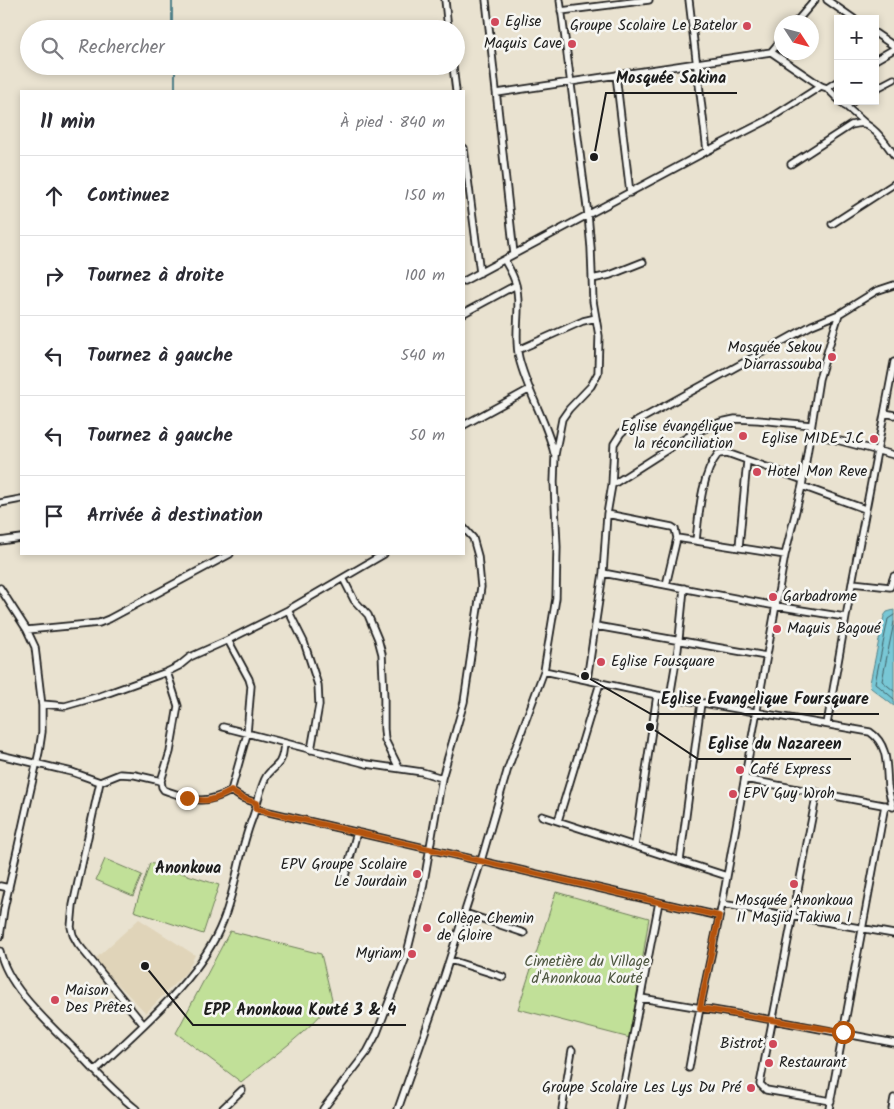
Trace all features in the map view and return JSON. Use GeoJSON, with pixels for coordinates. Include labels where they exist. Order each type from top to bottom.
{"type":"FeatureCollection","features":[{"type":"Feature","properties":{"kind":"street"},"geometry":{"type":"LineString","coordinates":[[444,0],[447,20]]}},
{"type":"Feature","properties":{"kind":"street"},"geometry":{"type":"LineString","coordinates":[[486,0],[514,254]]}},
{"type":"Feature","properties":{"kind":"street"},"geometry":{"type":"LineString","coordinates":[[398,1109],[450,960],[508,768],[544,671],[556,598],[555,455],[562,419],[591,386],[598,373],[599,336],[593,301],[588,215],[560,0]]}},
{"type":"Feature","properties":{"kind":"street"},"geometry":{"type":"LineString","coordinates":[[561,11],[611,2],[649,0]]}},
{"type":"Feature","properties":{"kind":"street"},"geometry":{"type":"LineString","coordinates":[[689,0],[707,151]]}},
{"type":"Feature","properties":{"kind":"street"},"geometry":{"type":"LineString","coordinates":[[802,15],[814,0]]}},
{"type":"Feature","properties":{"kind":"street"},"geometry":{"type":"LineString","coordinates":[[827,0],[848,15]]}},
{"type":"Feature","properties":{"kind":"street"},"geometry":{"type":"LineString","coordinates":[[879,36],[894,48],[879,57]]}},
{"type":"Feature","properties":{"kind":"street"},"geometry":{"type":"LineString","coordinates":[[497,93],[771,52],[774,48]]}},
{"type":"Feature","properties":{"kind":"street"},"geometry":{"type":"LineString","coordinates":[[771,52],[834,96]]}},
{"type":"Feature","properties":{"kind":"street"},"geometry":{"type":"LineString","coordinates":[[454,75],[456,90]]}},
{"type":"Feature","properties":{"kind":"street"},"geometry":{"type":"LineString","coordinates":[[616,75],[630,193]]}},
{"type":"Feature","properties":{"kind":"street"},"geometry":{"type":"LineString","coordinates":[[879,88],[894,79]]}},
{"type":"Feature","properties":{"kind":"street"},"geometry":{"type":"LineString","coordinates":[[465,280],[766,121],[834,83]]}},
{"type":"Feature","properties":{"kind":"street"},"geometry":{"type":"LineString","coordinates":[[845,106],[885,142],[894,155]]}},
{"type":"Feature","properties":{"kind":"street"},"geometry":{"type":"LineString","coordinates":[[791,164],[851,125],[866,124]]}},
{"type":"Feature","properties":{"kind":"street"},"geometry":{"type":"LineString","coordinates":[[465,156],[480,273]]}},
{"type":"Feature","properties":{"kind":"street"},"geometry":{"type":"LineString","coordinates":[[832,224],[894,184]]}},
{"type":"Feature","properties":{"kind":"street"},"geometry":{"type":"LineString","coordinates":[[505,260],[513,274],[516,285],[518,299],[516,340],[524,375],[549,432],[555,455]]}},
{"type":"Feature","properties":{"kind":"street"},"geometry":{"type":"LineString","coordinates":[[592,279],[610,275],[643,262]]}},
{"type":"Feature","properties":{"kind":"street"},"geometry":{"type":"LineString","coordinates":[[465,312],[516,285]]}},
{"type":"Feature","properties":{"kind":"street"},"geometry":{"type":"LineString","coordinates":[[587,680],[603,573],[614,444],[621,433],[632,424],[812,325],[839,314],[876,291],[894,285]]}},
{"type":"Feature","properties":{"kind":"street"},"geometry":{"type":"LineString","coordinates":[[689,1068],[722,904],[785,555],[803,483],[819,379],[839,314]]}},
{"type":"Feature","properties":{"kind":"street"},"geometry":{"type":"LineString","coordinates":[[518,350],[583,321],[596,318]]}},
{"type":"Feature","properties":{"kind":"street"},"geometry":{"type":"LineString","coordinates":[[827,724],[845,617],[894,362]]}},
{"type":"Feature","properties":{"kind":"street"},"geometry":{"type":"LineString","coordinates":[[465,424],[530,389]]}},
{"type":"Feature","properties":{"kind":"street"},"geometry":{"type":"LineString","coordinates":[[885,413],[894,415]]}},
{"type":"Feature","properties":{"kind":"street"},"geometry":{"type":"LineString","coordinates":[[612,485],[692,434],[721,422],[758,420],[811,425]]}},
{"type":"Feature","properties":{"kind":"street"},"geometry":{"type":"LineString","coordinates":[[810,433],[894,454]]}},
{"type":"Feature","properties":{"kind":"street"},"geometry":{"type":"LineString","coordinates":[[696,540],[700,505],[707,475],[712,460],[722,452],[865,509]]}},
{"type":"Feature","properties":{"kind":"street"},"geometry":{"type":"LineString","coordinates":[[738,547],[747,461]]}},
{"type":"Feature","properties":{"kind":"street"},"geometry":{"type":"LineString","coordinates":[[0,503],[20,498]]}},
{"type":"Feature","properties":{"kind":"street"},"geometry":{"type":"LineString","coordinates":[[607,514],[675,529],[676,538],[666,585]]}},
{"type":"Feature","properties":{"kind":"street"},"geometry":{"type":"LineString","coordinates":[[323,1109],[367,1052],[377,1033],[409,947],[422,893],[442,778],[464,702],[481,587],[478,556],[473,538],[465,529]]}},
{"type":"Feature","properties":{"kind":"street"},"geometry":{"type":"LineString","coordinates":[[0,541],[20,538]]}},
{"type":"Feature","properties":{"kind":"street"},"geometry":{"type":"LineString","coordinates":[[676,538],[785,555]]}},
{"type":"Feature","properties":{"kind":"street"},"geometry":{"type":"LineString","coordinates":[[27,630],[99,623],[228,555]]}},
{"type":"Feature","properties":{"kind":"street"},"geometry":{"type":"LineString","coordinates":[[42,704],[65,706],[100,696],[166,672],[190,657],[288,610],[382,555]]}},
{"type":"Feature","properties":{"kind":"street"},"geometry":{"type":"LineString","coordinates":[[603,573],[776,606],[845,617]]}},
{"type":"Feature","properties":{"kind":"street"},"geometry":{"type":"LineString","coordinates":[[852,584],[890,587],[894,576]]}},
{"type":"Feature","properties":{"kind":"street"},"geometry":{"type":"LineString","coordinates":[[343,578],[354,600],[368,615],[378,639],[382,654],[384,729],[386,740],[399,768]]}},
{"type":"Feature","properties":{"kind":"street"},"geometry":{"type":"LineString","coordinates":[[0,588],[27,630],[35,647],[42,704],[42,732],[37,764],[0,936]]}},
{"type":"Feature","properties":{"kind":"street"},"geometry":{"type":"LineString","coordinates":[[670,697],[684,588]]}},
{"type":"Feature","properties":{"kind":"street"},"geometry":{"type":"LineString","coordinates":[[288,610],[304,642],[318,685],[319,704],[311,750]]}},
{"type":"Feature","properties":{"kind":"street"},"geometry":{"type":"LineString","coordinates":[[596,626],[766,656]]}},
{"type":"Feature","properties":{"kind":"street"},"geometry":{"type":"LineString","coordinates":[[166,672],[178,706],[174,736],[161,781],[164,790],[202,802],[222,796],[231,791],[247,734],[251,686],[228,640]]}},
{"type":"Feature","properties":{"kind":"street"},"geometry":{"type":"LineString","coordinates":[[544,671],[657,695],[870,732],[879,738],[883,746],[888,790],[894,807]]}},
{"type":"Feature","properties":{"kind":"street"},"geometry":{"type":"LineString","coordinates":[[558,821],[600,683]]}},
{"type":"Feature","properties":{"kind":"street"},"geometry":{"type":"LineString","coordinates":[[635,846],[657,695]]}},
{"type":"Feature","properties":{"kind":"street"},"geometry":{"type":"LineString","coordinates":[[680,861],[701,703]]}},
{"type":"Feature","properties":{"kind":"street"},"geometry":{"type":"LineString","coordinates":[[223,727],[284,744],[379,766],[422,772],[442,778]]}},
{"type":"Feature","properties":{"kind":"street"},"geometry":{"type":"LineString","coordinates":[[95,1071],[178,991],[195,970],[222,924],[229,906],[248,830],[265,778],[282,759],[284,744]]}},
{"type":"Feature","properties":{"kind":"street"},"geometry":{"type":"LineString","coordinates":[[0,755],[72,772],[100,782],[120,774],[135,775],[161,781]]}},
{"type":"Feature","properties":{"kind":"street"},"geometry":{"type":"LineString","coordinates":[[745,779],[894,807]]}},
{"type":"Feature","properties":{"kind":"street"},"geometry":{"type":"LineString","coordinates":[[100,782],[73,905],[71,927],[78,944],[143,1024]]}},
{"type":"Feature","properties":{"kind":"street"},"geometry":{"type":"LineString","coordinates":[[231,791],[257,806],[357,832],[719,916]]}},
{"type":"Feature","properties":{"kind":"street"},"geometry":{"type":"LineString","coordinates":[[818,792],[760,1084],[766,1090],[831,1101]]}},
{"type":"Feature","properties":{"kind":"street"},"geometry":{"type":"LineString","coordinates":[[830,1109],[885,805]]}},
{"type":"Feature","properties":{"kind":"street"},"geometry":{"type":"LineString","coordinates":[[542,816],[727,876]]}},
{"type":"Feature","properties":{"kind":"street"},"geometry":{"type":"LineString","coordinates":[[344,880],[357,832]]}},
{"type":"Feature","properties":{"kind":"street"},"geometry":{"type":"LineString","coordinates":[[0,886],[9,888]]}},
{"type":"Feature","properties":{"kind":"street"},"geometry":{"type":"LineString","coordinates":[[619,1109],[659,902]]}},
{"type":"Feature","properties":{"kind":"street"},"geometry":{"type":"LineString","coordinates":[[722,904],[894,934]]}},
{"type":"Feature","properties":{"kind":"street"},"geometry":{"type":"LineString","coordinates":[[465,912],[524,932]]}},
{"type":"Feature","properties":{"kind":"street"},"geometry":{"type":"LineString","coordinates":[[0,951],[6,971],[28,1002],[128,1107],[136,1109]]}},
{"type":"Feature","properties":{"kind":"street"},"geometry":{"type":"LineString","coordinates":[[450,960],[503,977]]}},
{"type":"Feature","properties":{"kind":"street"},"geometry":{"type":"LineString","coordinates":[[640,998],[843,1032],[894,1043]]}},
{"type":"Feature","properties":{"kind":"street"},"geometry":{"type":"LineString","coordinates":[[562,1109],[572,1050]]}},
{"type":"Feature","properties":{"kind":"street"},"geometry":{"type":"LineString","coordinates":[[222,1109],[242,1090]]}},
{"type":"Feature","properties":{"kind":"street"},"geometry":{"type":"LineString","coordinates":[[892,1109],[894,1098]]}},
{"type":"Feature","properties":{"kind":"shaded area"},"geometry":{"type":"Polygon","coordinates":[[[139,919],[195,955],[187,971],[146,1013],[94,960],[139,919]]]}},
{"type":"Feature","properties":{"kind":"green space"},"geometry":{"type":"Polygon","coordinates":[[[105,859],[142,875],[133,896],[96,880],[105,859]]]}},
{"type":"Feature","properties":{"kind":"green space"},"geometry":{"type":"Polygon","coordinates":[[[150,863],[219,885],[203,934],[134,911],[150,863]]]}},
{"type":"Feature","properties":{"kind":"green space","name":"Cimetière du Village d'Anonkoua Kouté"},"geometry":{"type":"Polygon","coordinates":[[[556,892],[649,918],[630,1038],[518,1009],[556,892]]]}},
{"type":"Feature","properties":{"kind":"green space"},"geometry":{"type":"Polygon","coordinates":[[[230,931],[321,954],[332,999],[305,1031],[241,1082],[176,1033],[230,931]]]}},
{"type":"Feature","properties":{"kind":"water"},"geometry":{"type":"Polygon","coordinates":[[[894,610],[894,706],[871,688],[870,683],[884,616],[887,612],[894,610]]]}},
{"type":"Feature","properties":{"kind":"waterway"},"geometry":{"type":"LineString","coordinates":[[172,0],[172,20]]}},
{"type":"Feature","properties":{"kind":"waterway"},"geometry":{"type":"LineString","coordinates":[[175,75],[175,88],[177,90]]}},
{"type":"Feature","properties":{"kind":"place","name":"Eglise"},"geometry":{"type":"Point","coordinates":[495,22]}},
{"type":"Feature","properties":{"kind":"place","name":"Groupe Scolaire Le Batelor"},"geometry":{"type":"Point","coordinates":[747,26]}},
{"type":"Feature","properties":{"kind":"place","name":"Maquis Cave"},"geometry":{"type":"Point","coordinates":[572,44]}},
{"type":"Feature","properties":{"kind":"place","name":"Mosquée Sakina"},"geometry":{"type":"Point","coordinates":[594,157]}},
{"type":"Feature","properties":{"kind":"place","name":"Mosquée Sekou Diarrassouba"},"geometry":{"type":"Point","coordinates":[832,357]}},
{"type":"Feature","properties":{"kind":"place","name":"Eglise évangélique la réconciliation"},"geometry":{"type":"Point","coordinates":[743,436]}},
{"type":"Feature","properties":{"kind":"place","name":"Eglise MIDE J.C"},"geometry":{"type":"Point","coordinates":[874,439]}},
{"type":"Feature","properties":{"kind":"place","name":"Hotel Mon Reve"},"geometry":{"type":"Point","coordinates":[757,472]}},
{"type":"Feature","properties":{"kind":"place","name":"Garbadrome"},"geometry":{"type":"Point","coordinates":[773,597]}},
{"type":"Feature","properties":{"kind":"place","name":"Maquis Bagoué"},"geometry":{"type":"Point","coordinates":[777,629]}},
{"type":"Feature","properties":{"kind":"place","name":"Eglise Fousquare"},"geometry":{"type":"Point","coordinates":[601,662]}},
{"type":"Feature","properties":{"kind":"place","name":"Eglise Evangelique Foursquare"},"geometry":{"type":"Point","coordinates":[585,676]}},
{"type":"Feature","properties":{"kind":"place","name":"Eglise du Nazareen"},"geometry":{"type":"Point","coordinates":[650,727]}},
{"type":"Feature","properties":{"kind":"place","name":"Café Express"},"geometry":{"type":"Point","coordinates":[740,770]}},
{"type":"Feature","properties":{"kind":"place","name":"EPV Guy Wroh"},"geometry":{"type":"Point","coordinates":[733,794]}},
{"type":"Feature","properties":{"kind":"place","name":"EPV Groupe Scolaire Le Jourdain"},"geometry":{"type":"Point","coordinates":[417,874]}},
{"type":"Feature","properties":{"kind":"place","name":"Mosquée Anonkoua II Masjid Takiwa I"},"geometry":{"type":"Point","coordinates":[794,884]}},
{"type":"Feature","properties":{"kind":"place","name":"Collège Chemin de Gloire"},"geometry":{"type":"Point","coordinates":[427,928]}},
{"type":"Feature","properties":{"kind":"place","name":"Myriam"},"geometry":{"type":"Point","coordinates":[412,954]}},
{"type":"Feature","properties":{"kind":"place","name":"EPP Anonkoua Kouté 3 & 4"},"geometry":{"type":"Point","coordinates":[145,966]}},
{"type":"Feature","properties":{"kind":"place","name":"Maison Des Prêtes"},"geometry":{"type":"Point","coordinates":[55,1000]}},
{"type":"Feature","properties":{"kind":"place","name":"Bistrot"},"geometry":{"type":"Point","coordinates":[773,1044]}},
{"type":"Feature","properties":{"kind":"place","name":"Restaurant"},"geometry":{"type":"Point","coordinates":[769,1063]}},
{"type":"Feature","properties":{"kind":"place","name":"Groupe Scolaire Les Lys Du Pré"},"geometry":{"type":"Point","coordinates":[751,1088]}},
{"type":"Feature","properties":{"kind":"district","name":"Anonkoua"},"geometry":{"type":"Point","coordinates":[188,868]}},
{"type":"Feature","properties":{"kind":"route"},"geometry":{"type":"LineString","coordinates":[[187,798],[202,802],[231,791],[242,798],[257,803],[256,809],[719,916],[700,1008],[843,1032]]}}]}
